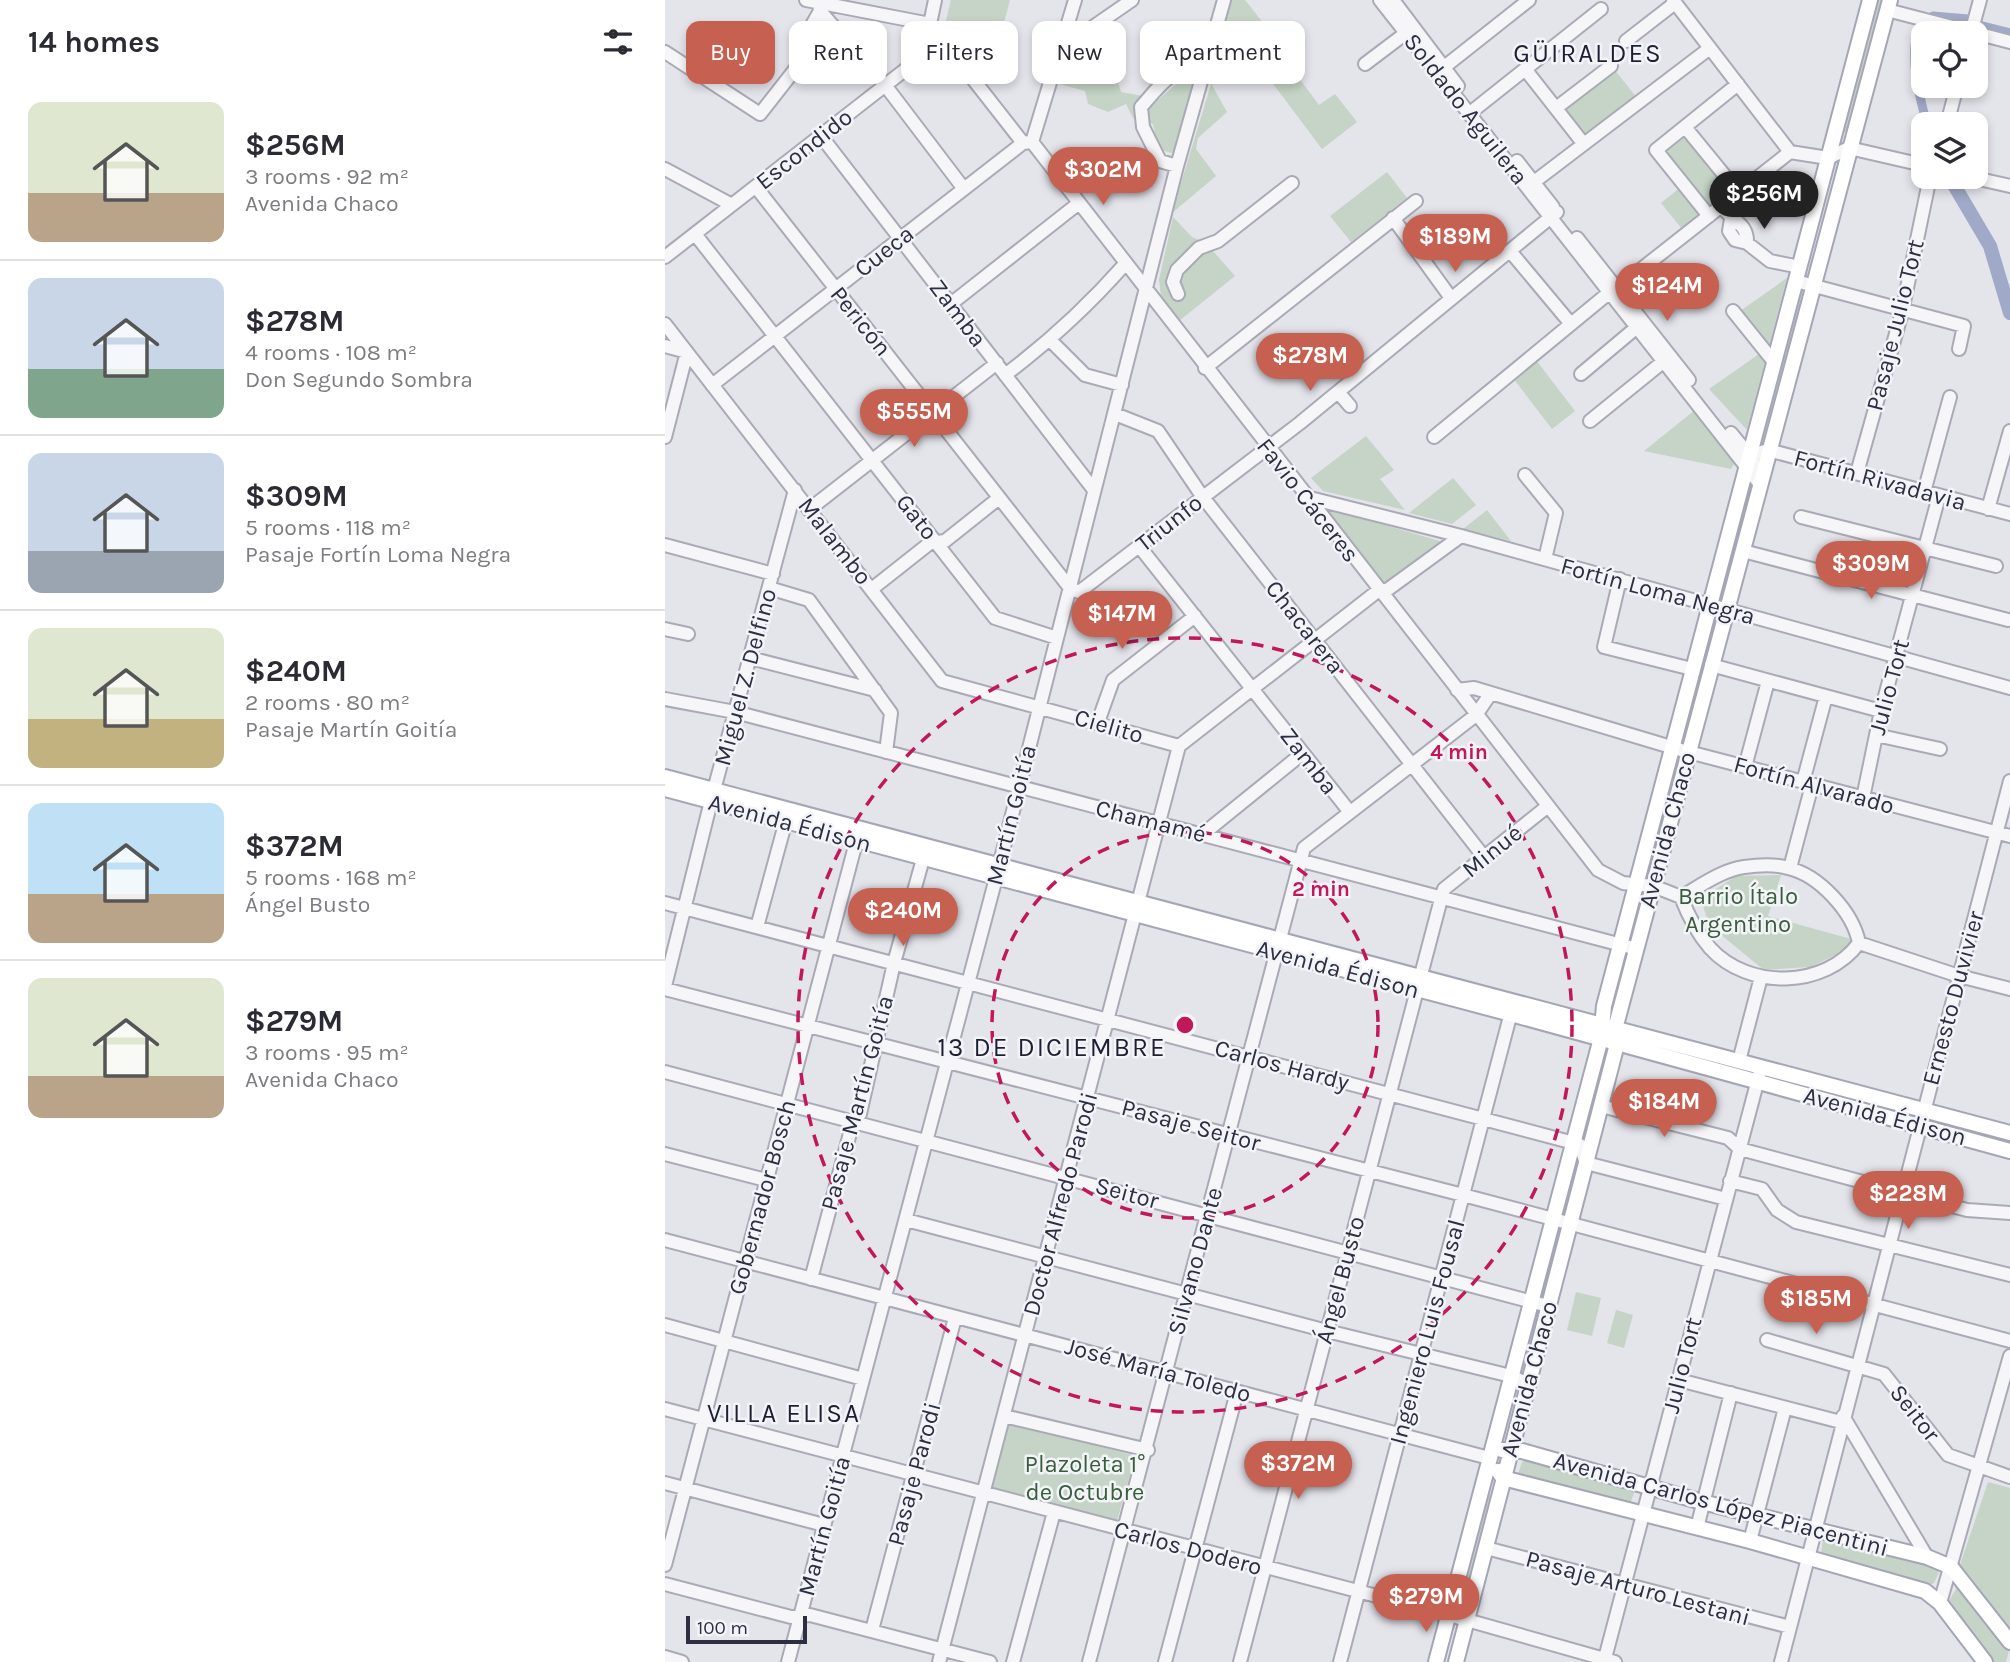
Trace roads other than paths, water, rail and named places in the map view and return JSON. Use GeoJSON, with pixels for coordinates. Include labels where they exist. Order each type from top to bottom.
{"type":"FeatureCollection","features":[{"type":"Feature","properties":{"kind":"main road","name":"Avenida Chaco"},"geometry":{"type":"LineString","coordinates":[[1606,1031],[1621,945],[1637,884],[1680,750],[1711,665],[1743,551],[1775,362],[1870,0]]}},
{"type":"Feature","properties":{"kind":"main road","name":"Avenida Chaco"},"geometry":{"type":"LineString","coordinates":[[1436,1662],[1574,1143],[1606,1031],[1637,948],[1653,886],[1680,750],[1692,669],[1755,469],[1768,450],[1888,5]]}},
{"type":"Feature","properties":{"kind":"main road","name":"Avenida Édison"},"geometry":{"type":"LineString","coordinates":[[665,777],[713,795],[925,853],[1513,1008],[1739,1061],[1759,1074],[1919,1126],[2010,1151]]}},
{"type":"Feature","properties":{"kind":"main road","name":"Avenida Édison"},"geometry":{"type":"LineString","coordinates":[[665,789],[713,795]]}},
{"type":"Feature","properties":{"kind":"main road","name":"Avenida Édison"},"geometry":{"type":"LineString","coordinates":[[1606,1031],[1617,1044],[1924,1109],[2010,1132]]}},
{"type":"Feature","properties":{"kind":"main road","name":"Avenida Chaco"},"geometry":{"type":"LineString","coordinates":[[1456,1662],[1617,1044]]}},
{"type":"Feature","properties":{"kind":"main road"},"geometry":{"type":"LineString","coordinates":[[1503,1478],[1489,1458],[1510,1448]]}},
{"type":"Feature","properties":{"kind":"main road","name":"Avenida Carlos López Piacentini"},"geometry":{"type":"LineString","coordinates":[[1510,1448],[1702,1502],[1927,1557],[1951,1567],[2010,1642]]}},
{"type":"Feature","properties":{"kind":"main road","name":"Avenida Carlos López Piacentini"},"geometry":{"type":"LineString","coordinates":[[1503,1478],[1749,1541],[1925,1591],[1940,1603],[1985,1662]]}},
{"type":"Feature","properties":{"kind":"street"},"geometry":{"type":"LineString","coordinates":[[806,0],[820,7],[911,21]]}},
{"type":"Feature","properties":{"kind":"street"},"geometry":{"type":"LineString","coordinates":[[931,21],[936,0]]}},
{"type":"Feature","properties":{"kind":"street"},"geometry":{"type":"LineString","coordinates":[[1070,21],[1075,0]]}},
{"type":"Feature","properties":{"kind":"street"},"geometry":{"type":"LineString","coordinates":[[1102,21],[1132,0]]}},
{"type":"Feature","properties":{"kind":"street","name":"Martín Goitía"},"geometry":{"type":"LineString","coordinates":[[1218,21],[1224,0]]}},
{"type":"Feature","properties":{"kind":"street","name":"Soldado Aguilera"},"geometry":{"type":"LineString","coordinates":[[1380,0],[1475,109],[1493,137],[1534,182],[1554,215]]}},
{"type":"Feature","properties":{"kind":"street","name":"Soldado Aguilera"},"geometry":{"type":"LineString","coordinates":[[1393,0],[1440,70],[1755,469]]}},
{"type":"Feature","properties":{"kind":"street"},"geometry":{"type":"LineString","coordinates":[[1440,70],[1529,0]]}},
{"type":"Feature","properties":{"kind":"street"},"geometry":{"type":"LineString","coordinates":[[1974,21],[1980,0]]}},
{"type":"Feature","properties":{"kind":"street"},"geometry":{"type":"LineString","coordinates":[[1626,41],[1674,1],[1790,152],[1828,158],[1849,148],[1911,162]]}},
{"type":"Feature","properties":{"kind":"street"},"geometry":{"type":"LineString","coordinates":[[1888,5],[1937,21]]}},
{"type":"Feature","properties":{"kind":"street"},"geometry":{"type":"LineString","coordinates":[[820,7],[885,85],[964,189]]}},
{"type":"Feature","properties":{"kind":"street"},"geometry":{"type":"LineString","coordinates":[[665,52],[760,114],[800,63],[804,38],[820,7]]}},
{"type":"Feature","properties":{"kind":"street"},"geometry":{"type":"LineString","coordinates":[[1475,109],[1601,9]]}},
{"type":"Feature","properties":{"kind":"street"},"geometry":{"type":"LineString","coordinates":[[1365,64],[1406,33]]}},
{"type":"Feature","properties":{"kind":"street"},"geometry":{"type":"LineString","coordinates":[[1988,36],[2010,42]]}},
{"type":"Feature","properties":{"kind":"street"},"geometry":{"type":"LineString","coordinates":[[1534,182],[1710,48]]}},
{"type":"Feature","properties":{"kind":"street"},"geometry":{"type":"LineString","coordinates":[[1556,108],[1611,66]]}},
{"type":"Feature","properties":{"kind":"street"},"geometry":{"type":"LineString","coordinates":[[1525,69],[1583,143]]}},
{"type":"Feature","properties":{"kind":"street","name":"Escondido"},"geometry":{"type":"LineString","coordinates":[[665,257],[901,73]]}},
{"type":"Feature","properties":{"kind":"street","name":"Favio Cáceres"},"geometry":{"type":"LineString","coordinates":[[978,84],[1079,203],[1598,870],[1623,883],[1653,886],[1681,897]]}},
{"type":"Feature","properties":{"kind":"street"},"geometry":{"type":"LineString","coordinates":[[1028,143],[1049,84]]}},
{"type":"Feature","properties":{"kind":"street"},"geometry":{"type":"LineString","coordinates":[[1160,84],[1141,107],[1143,127],[1160,160],[1177,166]]}},
{"type":"Feature","properties":{"kind":"street","name":"Martín Goitía"},"geometry":{"type":"LineString","coordinates":[[788,1662],[968,984],[1200,84]]}},
{"type":"Feature","properties":{"kind":"street"},"geometry":{"type":"LineString","coordinates":[[1709,216],[1656,150],[1738,84]]}},
{"type":"Feature","properties":{"kind":"street"},"geometry":{"type":"LineString","coordinates":[[1685,127],[1739,192]]}},
{"type":"Feature","properties":{"kind":"street","name":"Zamba"},"geometry":{"type":"LineString","coordinates":[[821,136],[1094,490]]}},
{"type":"Feature","properties":{"kind":"street","name":"Cueca"},"geometry":{"type":"LineString","coordinates":[[679,385],[708,380],[775,337],[964,189],[1028,143]]}},
{"type":"Feature","properties":{"kind":"street"},"geometry":{"type":"LineString","coordinates":[[1630,278],[1790,152]]}},
{"type":"Feature","properties":{"kind":"street"},"geometry":{"type":"LineString","coordinates":[[665,169],[732,205]]}},
{"type":"Feature","properties":{"kind":"street"},"geometry":{"type":"LineString","coordinates":[[1988,181],[2010,186]]}},
{"type":"Feature","properties":{"kind":"street"},"geometry":{"type":"LineString","coordinates":[[1178,293],[1174,282],[1177,271],[1199,248],[1218,241],[1292,183]]}},
{"type":"Feature","properties":{"kind":"street","name":"Pericón"},"geometry":{"type":"LineString","coordinates":[[756,187],[1070,588]]}},
{"type":"Feature","properties":{"kind":"street","name":"Pasaje Julio Tort"},"geometry":{"type":"LineString","coordinates":[[1857,472],[1902,312],[1928,189]]}},
{"type":"Feature","properties":{"kind":"street"},"geometry":{"type":"LineString","coordinates":[[1205,368],[1416,201]]}},
{"type":"Feature","properties":{"kind":"street"},"geometry":{"type":"LineString","coordinates":[[952,303],[1079,203]]}},
{"type":"Feature","properties":{"kind":"street"},"geometry":{"type":"LineString","coordinates":[[1721,206],[1731,219],[1742,224],[1748,232],[1747,243],[1770,261],[1798,274],[1813,286],[1902,312],[1964,326],[1959,349]]}},
{"type":"Feature","properties":{"kind":"street","name":"Triunfo"},"geometry":{"type":"LineString","coordinates":[[1070,588],[1079,592],[1139,546],[1338,392],[1554,215]]}},
{"type":"Feature","properties":{"kind":"street"},"geometry":{"type":"LineString","coordinates":[[1393,218],[1451,298]]}},
{"type":"Feature","properties":{"kind":"street","name":"Gato"},"geometry":{"type":"LineString","coordinates":[[695,234],[995,618],[1056,638]]}},
{"type":"Feature","properties":{"kind":"street"},"geometry":{"type":"LineString","coordinates":[[1510,251],[1571,324]]}},
{"type":"Feature","properties":{"kind":"street"},"geometry":{"type":"LineString","coordinates":[[1005,375],[1051,341],[1083,312],[1125,264]]}},
{"type":"Feature","properties":{"kind":"street"},"geometry":{"type":"LineString","coordinates":[[1434,437],[1613,289]]}},
{"type":"Feature","properties":{"kind":"street","name":"Soldado Aguilera"},"geometry":{"type":"LineString","coordinates":[[1613,289],[1637,327],[1755,469]]}},
{"type":"Feature","properties":{"kind":"street"},"geometry":{"type":"LineString","coordinates":[[1733,311],[1775,362]]}},
{"type":"Feature","properties":{"kind":"street","name":"Malambo"},"geometry":{"type":"LineString","coordinates":[[665,324],[811,508],[942,681],[1039,706]]}},
{"type":"Feature","properties":{"kind":"street"},"geometry":{"type":"LineString","coordinates":[[1581,374],[1637,327]]}},
{"type":"Feature","properties":{"kind":"street"},"geometry":{"type":"LineString","coordinates":[[1051,341],[1085,375],[1122,385]]}},
{"type":"Feature","properties":{"kind":"street"},"geometry":{"type":"LineString","coordinates":[[665,346],[687,352],[665,437]]}},
{"type":"Feature","properties":{"kind":"street"},"geometry":{"type":"LineString","coordinates":[[1590,421],[1664,361]]}},
{"type":"Feature","properties":{"kind":"street"},"geometry":{"type":"LineString","coordinates":[[811,508],[997,363]]}},
{"type":"Feature","properties":{"kind":"street"},"geometry":{"type":"LineString","coordinates":[[1338,392],[1350,406]]}},
{"type":"Feature","properties":{"kind":"street"},"geometry":{"type":"LineString","coordinates":[[1923,492],[1950,397]]}},
{"type":"Feature","properties":{"kind":"street","name":"Chacarera"},"geometry":{"type":"LineString","coordinates":[[1115,414],[1158,431],[1202,496],[1483,857]]}},
{"type":"Feature","properties":{"kind":"street"},"geometry":{"type":"LineString","coordinates":[[1988,509],[2010,431]]}},
{"type":"Feature","properties":{"kind":"street","name":"Fortín Rivadavia"},"geometry":{"type":"LineString","coordinates":[[1768,450],[2010,514]]}},
{"type":"Feature","properties":{"kind":"street"},"geometry":{"type":"LineString","coordinates":[[1525,475],[1556,513],[1545,559]]}},
{"type":"Feature","properties":{"kind":"street","name":"Miguel Z. Delfino"},"geometry":{"type":"LineString","coordinates":[[665,988],[683,908],[795,490]]}},
{"type":"Feature","properties":{"kind":"street","name":"Julio Tort"},"geometry":{"type":"LineString","coordinates":[[1863,798],[1881,711],[1939,496]]}},
{"type":"Feature","properties":{"kind":"street","name":"Fortín Loma Negra"},"geometry":{"type":"LineString","coordinates":[[1306,497],[1620,579],[2010,688]]}},
{"type":"Feature","properties":{"kind":"street"},"geometry":{"type":"LineString","coordinates":[[873,588],[930,543],[945,541],[999,498]]}},
{"type":"Feature","properties":{"kind":"street"},"geometry":{"type":"LineString","coordinates":[[1801,517],[1996,566]]}},
{"type":"Feature","properties":{"kind":"street"},"geometry":{"type":"LineString","coordinates":[[1179,746],[1379,590],[1387,590],[1461,536]]}},
{"type":"Feature","properties":{"kind":"street"},"geometry":{"type":"LineString","coordinates":[[665,545],[773,574]]}},
{"type":"Feature","properties":{"kind":"street","name":"Zamba"},"geometry":{"type":"LineString","coordinates":[[1139,546],[1349,811]]}},
{"type":"Feature","properties":{"kind":"street"},"geometry":{"type":"LineString","coordinates":[[1743,551],[2008,620]]}},
{"type":"Feature","properties":{"kind":"street"},"geometry":{"type":"LineString","coordinates":[[1620,579],[1604,647],[1692,669]]}},
{"type":"Feature","properties":{"kind":"street"},"geometry":{"type":"LineString","coordinates":[[769,588],[809,600],[875,690],[891,713],[886,751]]}},
{"type":"Feature","properties":{"kind":"street"},"geometry":{"type":"LineString","coordinates":[[1098,722],[1113,680],[1195,616]]}},
{"type":"Feature","properties":{"kind":"street"},"geometry":{"type":"LineString","coordinates":[[665,629],[688,635]]}},
{"type":"Feature","properties":{"kind":"street"},"geometry":{"type":"LineString","coordinates":[[750,658],[875,690]]}},
{"type":"Feature","properties":{"kind":"street"},"geometry":{"type":"LineString","coordinates":[[1711,665],[1881,711]]}},
{"type":"Feature","properties":{"kind":"street"},"geometry":{"type":"LineString","coordinates":[[1745,767],[1768,681]]}},
{"type":"Feature","properties":{"kind":"street","name":"Fortín Alvarado"},"geometry":{"type":"LineString","coordinates":[[1457,690],[1474,688],[1680,750],[2003,834]]}},
{"type":"Feature","properties":{"kind":"street","name":"Silvano Dante"},"geometry":{"type":"LineString","coordinates":[[1090,1662],[1148,1450],[1185,1294],[1304,848],[1476,715],[1491,693]]}},
{"type":"Feature","properties":{"kind":"street"},"geometry":{"type":"LineString","coordinates":[[1790,868],[1826,695]]}},
{"type":"Feature","properties":{"kind":"street","name":"Chamamé"},"geometry":{"type":"LineString","coordinates":[[665,699],[735,712],[1441,899],[1637,948]]}},
{"type":"Feature","properties":{"kind":"street","name":"Cielito"},"geometry":{"type":"LineString","coordinates":[[1039,706],[1179,746]]}},
{"type":"Feature","properties":{"kind":"street"},"geometry":{"type":"LineString","coordinates":[[1876,735],[1940,750]]}},
{"type":"Feature","properties":{"kind":"street","name":"Doctor Alfredo Parodi"},"geometry":{"type":"LineString","coordinates":[[940,1656],[1161,824],[1179,746]]}},
{"type":"Feature","properties":{"kind":"street"},"geometry":{"type":"LineString","coordinates":[[1203,834],[1303,753]]}},
{"type":"Feature","properties":{"kind":"street","name":"Ernesto Duvivier"},"geometry":{"type":"LineString","coordinates":[[1781,1662],[1808,1558],[1813,1527],[1874,1305],[1959,976],[2003,834],[2010,781]]}},
{"type":"Feature","properties":{"kind":"street","name":"Minué"},"geometry":{"type":"LineString","coordinates":[[1441,899],[1444,889],[1548,806]]}},
{"type":"Feature","properties":{"kind":"street"},"geometry":{"type":"LineString","coordinates":[[757,927],[787,816]]}},
{"type":"Feature","properties":{"kind":"street","name":"Gobernador Bosch"},"geometry":{"type":"LineString","coordinates":[[665,1565],[858,835]]}},
{"type":"Feature","properties":{"kind":"street","name":"Pasaje Martín Goitía"},"geometry":{"type":"LineString","coordinates":[[811,1279],[853,1122],[860,1114],[877,1046],[876,1035],[925,853]]}},
{"type":"Feature","properties":{"kind":"street"},"geometry":{"type":"LineString","coordinates":[[1743,867],[1790,868],[1818,884],[1832,896],[1857,931],[1859,943],[1836,965],[1806,977],[1761,977],[1738,969],[1711,949],[1688,916],[1681,897],[1729,871],[1743,867]]}},
{"type":"Feature","properties":{"kind":"street","name":"Ángel Busto"},"geometry":{"type":"LineString","coordinates":[[1240,1662],[1304,1409],[1441,899]]}},
{"type":"Feature","properties":{"kind":"street","name":"Carlos Hardy"},"geometry":{"type":"LineString","coordinates":[[665,904],[1574,1143]]}},
{"type":"Feature","properties":{"kind":"street"},"geometry":{"type":"LineString","coordinates":[[1859,943],[1959,976],[2010,989]]}},
{"type":"Feature","properties":{"kind":"street"},"geometry":{"type":"LineString","coordinates":[[1739,1061],[1761,977]]}},
{"type":"Feature","properties":{"kind":"street","name":"Pasaje Seitor"},"geometry":{"type":"LineString","coordinates":[[665,988],[877,1046],[1463,1195],[1553,1222]]}},
{"type":"Feature","properties":{"kind":"street","name":"Ingeniero Luis Fousal"},"geometry":{"type":"LineString","coordinates":[[1340,1662],[1513,1008]]}},
{"type":"Feature","properties":{"kind":"street","name":"Seitor"},"geometry":{"type":"LineString","coordinates":[[665,1072],[927,1139],[1548,1306]]}},
{"type":"Feature","properties":{"kind":"street","name":"Julio Tort"},"geometry":{"type":"LineString","coordinates":[[1608,1661],[1643,1514],[1759,1074]]}},
{"type":"Feature","properties":{"kind":"street"},"geometry":{"type":"LineString","coordinates":[[1601,1106],[1728,1138],[1739,1149],[1902,1193],[1967,1210],[2010,1213]]}},
{"type":"Feature","properties":{"kind":"street"},"geometry":{"type":"LineString","coordinates":[[1574,1143],[1580,1145],[1586,1163],[1726,1199]]}},
{"type":"Feature","properties":{"kind":"street"},"geometry":{"type":"LineString","coordinates":[[665,1154],[766,1180]]}},
{"type":"Feature","properties":{"kind":"street"},"geometry":{"type":"LineString","coordinates":[[1730,1181],[1762,1189],[1777,1210],[1796,1222],[2010,1275]]}},
{"type":"Feature","properties":{"kind":"street"},"geometry":{"type":"LineString","coordinates":[[906,1220],[1408,1352],[1420,1352],[1511,1376],[1528,1384]]}},
{"type":"Feature","properties":{"kind":"street"},"geometry":{"type":"LineString","coordinates":[[1553,1222],[2010,1341]]}},
{"type":"Feature","properties":{"kind":"street","name":"José María Toledo"},"geometry":{"type":"LineString","coordinates":[[665,1240],[1489,1458]]}},
{"type":"Feature","properties":{"kind":"street","name":"Pasaje Parodi"},"geometry":{"type":"LineString","coordinates":[[872,1630],[955,1318]]}},
{"type":"Feature","properties":{"kind":"street"},"geometry":{"type":"LineString","coordinates":[[665,1325],[863,1379]]}},
{"type":"Feature","properties":{"kind":"street"},"geometry":{"type":"LineString","coordinates":[[1767,1340],[1856,1364]]}},
{"type":"Feature","properties":{"kind":"street"},"geometry":{"type":"LineString","coordinates":[[1940,1603],[2010,1356]]}},
{"type":"Feature","properties":{"kind":"street","name":"Seitor"},"geometry":{"type":"LineString","coordinates":[[1856,1364],[1884,1374],[1948,1455],[1981,1465],[1985,1471],[2010,1477]]}},
{"type":"Feature","properties":{"kind":"street"},"geometry":{"type":"LineString","coordinates":[[1679,1380],[1785,1408],[1842,1419],[1927,1557]]}},
{"type":"Feature","properties":{"kind":"street"},"geometry":{"type":"LineString","coordinates":[[1165,1662],[1237,1392]]}},
{"type":"Feature","properties":{"kind":"street"},"geometry":{"type":"LineString","coordinates":[[1697,1528],[1731,1393]]}},
{"type":"Feature","properties":{"kind":"street"},"geometry":{"type":"LineString","coordinates":[[1749,1541],[1785,1408]]}},
{"type":"Feature","properties":{"kind":"street","name":"Carlos Dodero"},"geometry":{"type":"LineString","coordinates":[[665,1409],[1264,1569],[1449,1615],[1608,1661]]}},
{"type":"Feature","properties":{"kind":"street"},"geometry":{"type":"LineString","coordinates":[[1004,1416],[1148,1450]]}},
{"type":"Feature","properties":{"kind":"street"},"geometry":{"type":"LineString","coordinates":[[665,1483],[824,1525]]}},
{"type":"Feature","properties":{"kind":"street"},"geometry":{"type":"LineString","coordinates":[[1013,1662],[1054,1512]]}},
{"type":"Feature","properties":{"kind":"street","name":"Pasaje Arturo Lestani"},"geometry":{"type":"LineString","coordinates":[[1486,1548],[1790,1627]]}},
{"type":"Feature","properties":{"kind":"street"},"geometry":{"type":"LineString","coordinates":[[665,1584],[791,1617],[810,1615],[872,1630],[940,1656],[990,1662]]}},
{"type":"Feature","properties":{"kind":"street"},"geometry":{"type":"LineString","coordinates":[[665,1657],[682,1662]]}},
{"type":"Feature","properties":{"kind":"waterway"},"geometry":{"type":"LineString","coordinates":[[1933,16],[1968,19]]}},
{"type":"Feature","properties":{"kind":"waterway"},"geometry":{"type":"LineString","coordinates":[[1988,27],[2010,33]]}},
{"type":"Feature","properties":{"kind":"waterway"},"geometry":{"type":"LineString","coordinates":[[1920,98],[1924,112]]}},
{"type":"Feature","properties":{"kind":"waterway"},"geometry":{"type":"LineString","coordinates":[[1956,189],[1990,246],[2010,313]]}},
{"type":"Feature","properties":{"kind":"district","name":"GÜIRALDES"},"geometry":{"type":"Point","coordinates":[1588,53]}},
{"type":"Feature","properties":{"kind":"district","name":"13 DE DICIEMBRE"},"geometry":{"type":"Point","coordinates":[1052,1047]}},
{"type":"Feature","properties":{"kind":"district","name":"VILLA ELISA"},"geometry":{"type":"Point","coordinates":[784,1413]}},
{"type":"Feature","properties":{"kind":"park label","name":"Barrio Ítalo Argentino"},"geometry":{"type":"Point","coordinates":[1738,910]}},
{"type":"Feature","properties":{"kind":"park label","name":"Plazoleta 1° de Octubre"},"geometry":{"type":"Point","coordinates":[1085,1478]}}]}
